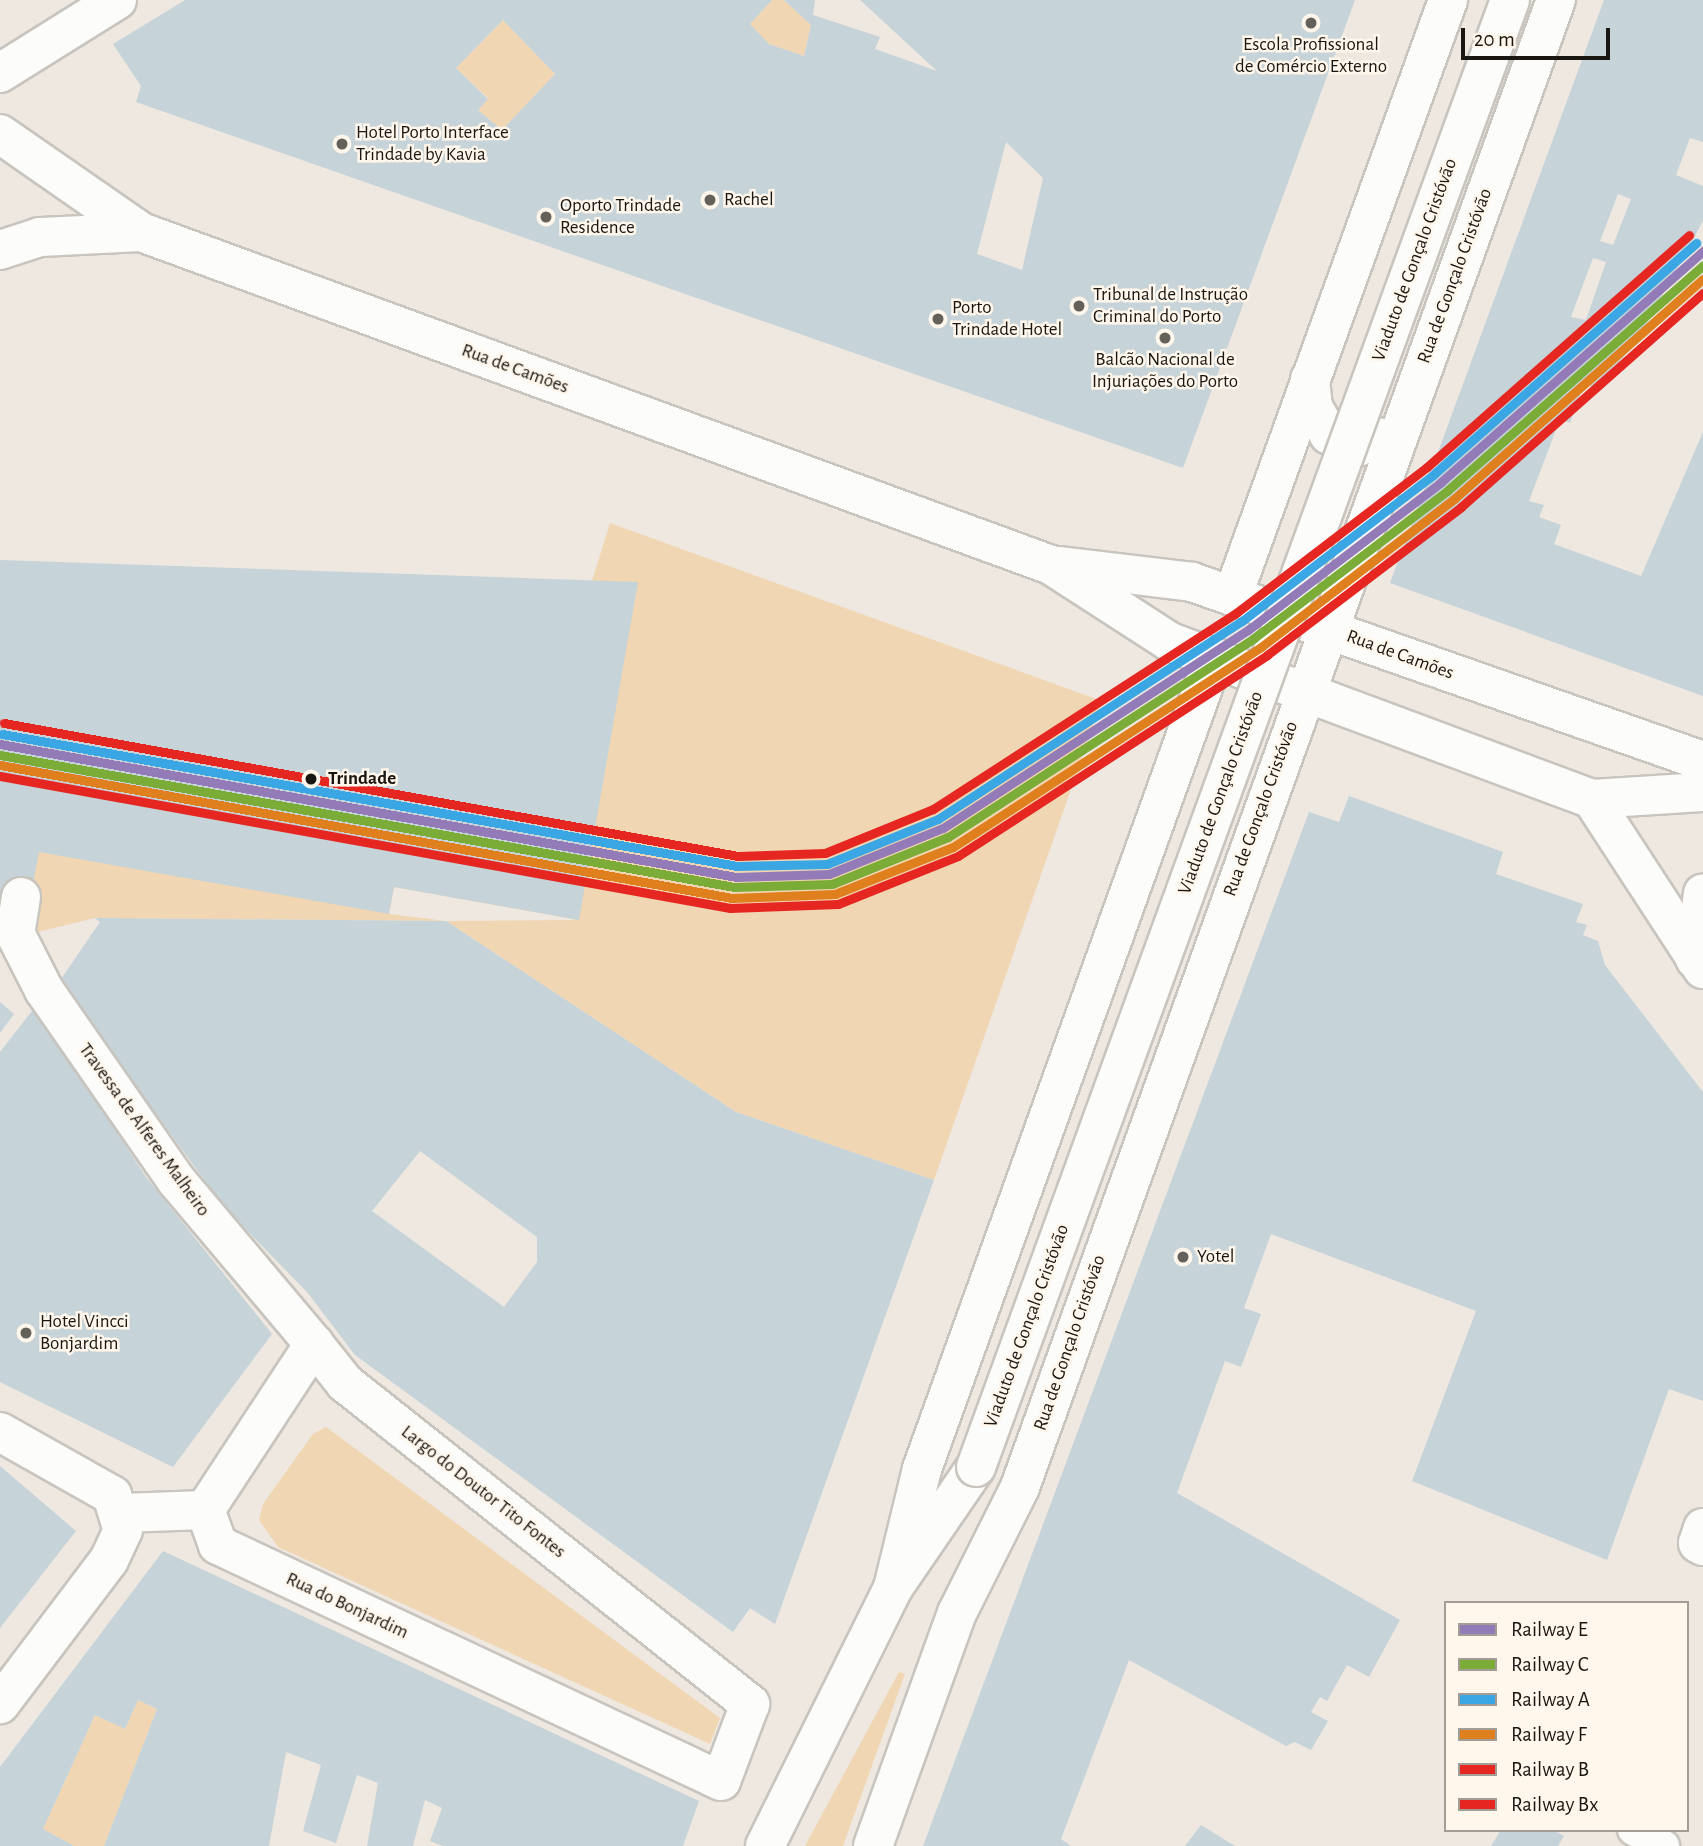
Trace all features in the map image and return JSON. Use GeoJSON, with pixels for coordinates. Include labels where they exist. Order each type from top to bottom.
{"type":"FeatureCollection","features":[{"type":"Feature","properties":{"kind":"main road"},"geometry":{"type":"LineString","coordinates":[[0,73],[117,0]]}},
{"type":"Feature","properties":{"kind":"main road"},"geometry":{"type":"LineString","coordinates":[[1233,595],[1448,0]]}},
{"type":"Feature","properties":{"kind":"main road","name":"Viaduto de Gonçalo Cristóvão"},"geometry":{"type":"LineString","coordinates":[[976,1467],[1510,0]]}},
{"type":"Feature","properties":{"kind":"main road","name":"Rua de Gonçalo Cristóvão"},"geometry":{"type":"LineString","coordinates":[[873,1846],[957,1613],[1020,1487],[1326,627],[1556,0]]}},
{"type":"Feature","properties":{"kind":"main road","name":"Rua de Camões"},"geometry":{"type":"LineString","coordinates":[[0,134],[141,232],[1051,565],[1170,642],[1592,799]]}},
{"type":"Feature","properties":{"kind":"main road"},"geometry":{"type":"LineString","coordinates":[[0,250],[40,237],[141,232]]}},
{"type":"Feature","properties":{"kind":"main road"},"geometry":{"type":"LineString","coordinates":[[1310,379],[1313,407],[1329,435],[1358,447],[1403,419]]}},
{"type":"Feature","properties":{"kind":"main road","name":"Rua de Camões"},"geometry":{"type":"LineString","coordinates":[[1051,565],[1192,582],[1703,761]]}},
{"type":"Feature","properties":{"kind":"main road"},"geometry":{"type":"LineString","coordinates":[[893,1588],[922,1469],[1214,657]]}},
{"type":"Feature","properties":{"kind":"main road"},"geometry":{"type":"LineString","coordinates":[[1699,964],[1592,799],[1703,792]]}},
{"type":"Feature","properties":{"kind":"main road"},"geometry":{"type":"LineString","coordinates":[[1140,864],[1161,848],[1182,845],[1208,853],[1224,872],[1230,895]]}},
{"type":"Feature","properties":{"kind":"main road"},"geometry":{"type":"LineString","coordinates":[[1699,964],[1703,893]]}},
{"type":"Feature","properties":{"kind":"main road","name":"Travessa de Alferes Malheiro"},"geometry":{"type":"LineString","coordinates":[[18,915],[44,990],[176,1180],[314,1345]]}},
{"type":"Feature","properties":{"kind":"main road"},"geometry":{"type":"LineString","coordinates":[[122,1513],[205,1510],[314,1345]]}},
{"type":"Feature","properties":{"kind":"main road","name":"Largo do Doutor Tito Fontes"},"geometry":{"type":"LineString","coordinates":[[314,1345],[345,1383],[750,1704],[721,1781]]}},
{"type":"Feature","properties":{"kind":"main road"},"geometry":{"type":"LineString","coordinates":[[0,1432],[75,1469],[112,1495],[122,1513],[123,1530],[108,1560],[0,1704]]}},
{"type":"Feature","properties":{"kind":"main road"},"geometry":{"type":"LineString","coordinates":[[765,1846],[893,1588],[976,1467]]}},
{"type":"Feature","properties":{"kind":"main road","name":"Rua de Gonçalo Cristóvão"},"geometry":{"type":"LineString","coordinates":[[957,1613],[976,1467]]}},
{"type":"Feature","properties":{"kind":"main road","name":"Rua do Bonjardim"},"geometry":{"type":"LineString","coordinates":[[205,1510],[218,1545],[721,1781]]}},
{"type":"Feature","properties":{"kind":"main road"},"geometry":{"type":"LineString","coordinates":[[1703,1528],[1698,1542],[1703,1546]]}},
{"type":"Feature","properties":{"kind":"lane"},"geometry":{"type":"LineString","coordinates":[[1637,1832],[1664,1846]]}},
{"type":"Feature","properties":{"kind":"shaded area"},"geometry":{"type":"Polygon","coordinates":[[[772,0],[784,0],[811,25],[804,56],[769,44],[750,24],[772,0]]]}},
{"type":"Feature","properties":{"kind":"shaded area"},"geometry":{"type":"Polygon","coordinates":[[[503,20],[555,74],[502,130],[478,110],[488,98],[456,68],[503,20]]]}},
{"type":"Feature","properties":{"kind":"shaded area"},"geometry":{"type":"Polygon","coordinates":[[[610,523],[1102,701],[934,1180],[736,1112],[446,921],[95,918],[34,933],[0,932],[0,893],[29,899],[56,759],[555,700],[610,523]],[[394,887],[389,914],[446,921],[574,920],[394,887]]]}},
{"type":"Feature","properties":{"kind":"shaded area"},"geometry":{"type":"Polygon","coordinates":[[[326,1427],[720,1718],[710,1744],[278,1547],[259,1520],[263,1504],[313,1434],[326,1427]]]}},
{"type":"Feature","properties":{"kind":"shaded area"},"geometry":{"type":"Polygon","coordinates":[[[899,1672],[905,1674],[843,1846],[805,1846],[899,1672]]]}},
{"type":"Feature","properties":{"kind":"shaded area"},"geometry":{"type":"Polygon","coordinates":[[[138,1700],[157,1709],[104,1846],[74,1846],[43,1829],[95,1715],[125,1729],[138,1700]]]}},
{"type":"Feature","properties":{"kind":"building"},"geometry":{"type":"Polygon","coordinates":[[[185,0],[772,0],[750,24],[769,44],[804,56],[811,25],[784,0],[815,0],[813,15],[880,37],[875,49],[937,71],[860,0],[1355,0],[1183,468],[136,102],[141,86],[113,44],[185,0]],[[503,20],[456,68],[488,99],[478,110],[502,130],[555,74],[503,20]],[[1006,142],[977,254],[1022,270],[1043,178],[1006,142]]]}},
{"type":"Feature","properties":{"kind":"building"},"geometry":{"type":"Polygon","coordinates":[[[1604,0],[1703,0],[1703,142],[1690,138],[1676,175],[1703,186],[1703,221],[1636,343],[1596,388],[1584,384],[1570,423],[1560,419],[1529,501],[1544,505],[1539,517],[1561,525],[1554,544],[1641,576],[1703,432],[1703,696],[1390,583],[1604,0]],[[1618,194],[1600,241],[1613,245],[1631,199],[1618,194]],[[1593,258],[1571,317],[1586,320],[1606,262],[1593,258]]]}},
{"type":"Feature","properties":{"kind":"building","name":"Trindade"},"geometry":{"type":"Polygon","coordinates":[[[0,560],[638,582],[579,920],[394,887],[389,914],[39,852],[30,899],[0,893],[0,560]]]}},
{"type":"Feature","properties":{"kind":"building"},"geometry":{"type":"Polygon","coordinates":[[[1349,796],[1503,852],[1496,874],[1583,904],[1576,922],[1587,925],[1583,935],[1598,941],[1605,965],[1703,1092],[1703,1401],[1669,1389],[1607,1560],[1412,1481],[1476,1311],[1271,1234],[1244,1308],[1261,1314],[1241,1367],[1225,1361],[1177,1493],[1400,1620],[1369,1677],[1347,1665],[1327,1701],[1320,1697],[1311,1712],[1328,1721],[1311,1750],[1295,1742],[1286,1746],[1129,1660],[1061,1839],[1071,1846],[923,1846],[1309,812],[1339,822],[1349,796]]]}},
{"type":"Feature","properties":{"kind":"building"},"geometry":{"type":"Polygon","coordinates":[[[95,918],[446,921],[736,1112],[934,1180],[775,1624],[750,1608],[733,1632],[355,1355],[307,1292],[225,1208],[59,982],[100,922],[95,918]],[[420,1151],[372,1211],[504,1307],[537,1262],[537,1237],[420,1151]]]}},
{"type":"Feature","properties":{"kind":"building"},"geometry":{"type":"Polygon","coordinates":[[[0,1002],[14,1014],[0,1033],[0,1002]]]}},
{"type":"Feature","properties":{"kind":"building"},"geometry":{"type":"Polygon","coordinates":[[[35,1007],[146,1177],[272,1334],[173,1467],[0,1382],[0,1052],[35,1007]]]}},
{"type":"Feature","properties":{"kind":"building"},"geometry":{"type":"Polygon","coordinates":[[[0,1466],[76,1531],[0,1628],[0,1466]]]}},
{"type":"Feature","properties":{"kind":"building"},"geometry":{"type":"Polygon","coordinates":[[[163,1551],[699,1801],[683,1846],[443,1846],[430,1841],[442,1808],[425,1800],[413,1846],[367,1846],[378,1783],[357,1775],[336,1843],[303,1831],[321,1765],[286,1752],[269,1846],[104,1846],[157,1709],[138,1700],[125,1729],[95,1715],[43,1829],[74,1846],[0,1846],[0,1767],[163,1551]]]}},
{"type":"Feature","properties":{"kind":"building"},"geometry":{"type":"Polygon","coordinates":[[[1201,1825],[1235,1846],[1185,1846],[1201,1825]]]}},
{"type":"Feature","properties":{"kind":"building"},"geometry":{"type":"Polygon","coordinates":[[[1500,1832],[1557,1832],[1564,1836],[1558,1846],[1491,1846],[1500,1832]]]}},
{"type":"Feature","properties":{"kind":"rail line","name":"B"},"geometry":{"type":"LineString","coordinates":[[4,723],[738,856],[825,853],[933,809],[1236,613],[1427,467],[1689,235]]}},
{"type":"Feature","properties":{"kind":"rail line","name":"A"},"geometry":{"type":"LineString","coordinates":[[2,734],[737,866],[827,864],[938,819],[1242,621],[1433,475],[1696,243]]}},
{"type":"Feature","properties":{"kind":"rail line","name":"E"},"geometry":{"type":"LineString","coordinates":[[0,744],[736,877],[829,874],[943,828],[1248,630],[1440,483],[1703,251]]}},
{"type":"Feature","properties":{"kind":"rail line","name":"C"},"geometry":{"type":"LineString","coordinates":[[0,755],[734,887],[832,884],[948,837],[1254,638],[1447,491],[1703,265]]}},
{"type":"Feature","properties":{"kind":"rail line","name":"F"},"geometry":{"type":"LineString","coordinates":[[0,765],[732,898],[835,894],[953,847],[1261,647],[1454,499],[1703,279]]}},
{"type":"Feature","properties":{"kind":"rail line","name":"Bx"},"geometry":{"type":"LineString","coordinates":[[0,776],[730,908],[838,904],[958,856],[1267,655],[1461,507],[1703,293]]}},
{"type":"Feature","properties":{"kind":"place","name":"Escola Profissional de Comércio Externo"},"geometry":{"type":"Point","coordinates":[1311,23]}},
{"type":"Feature","properties":{"kind":"place","name":"Hotel Porto Interface Trindade by Kavia"},"geometry":{"type":"Point","coordinates":[342,144]}},
{"type":"Feature","properties":{"kind":"place","name":"Rachel"},"geometry":{"type":"Point","coordinates":[710,200]}},
{"type":"Feature","properties":{"kind":"place","name":"Oporto Trindade Residence"},"geometry":{"type":"Point","coordinates":[546,217]}},
{"type":"Feature","properties":{"kind":"place","name":"Tribunal de Instrução Criminal do Porto"},"geometry":{"type":"Point","coordinates":[1079,306]}},
{"type":"Feature","properties":{"kind":"place","name":"Porto Trindade Hotel"},"geometry":{"type":"Point","coordinates":[938,319]}},
{"type":"Feature","properties":{"kind":"place","name":"Balcão Nacional de Injuriações do Porto"},"geometry":{"type":"Point","coordinates":[1165,338]}},
{"type":"Feature","properties":{"kind":"place","name":"Trindade"},"geometry":{"type":"Point","coordinates":[311,779]}},
{"type":"Feature","properties":{"kind":"place","name":"Yotel"},"geometry":{"type":"Point","coordinates":[1183,1257]}},
{"type":"Feature","properties":{"kind":"place","name":"Hotel Vincci Bonjardim"},"geometry":{"type":"Point","coordinates":[26,1333]}}]}
